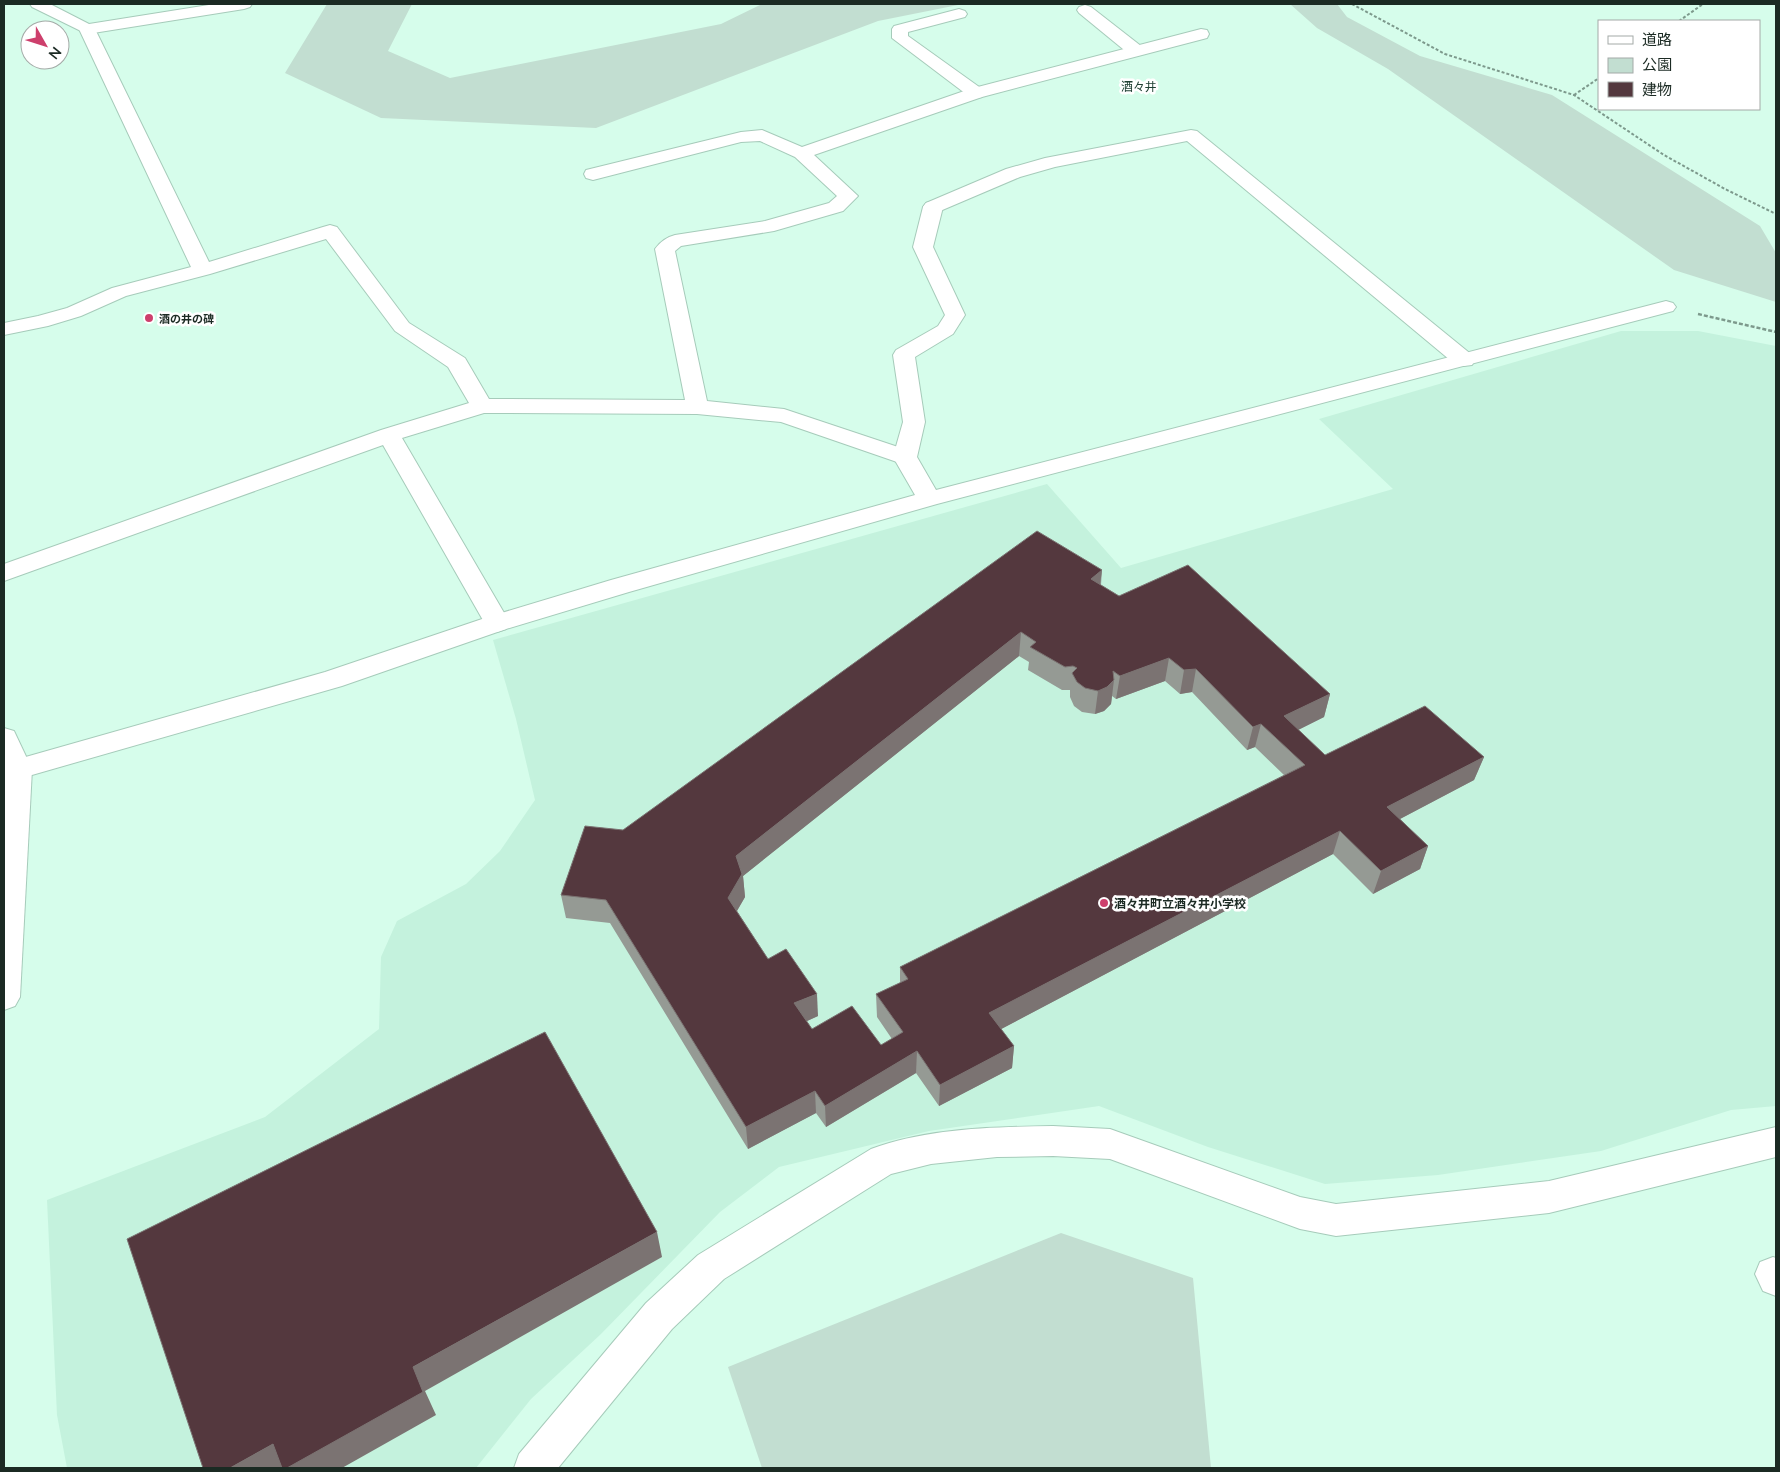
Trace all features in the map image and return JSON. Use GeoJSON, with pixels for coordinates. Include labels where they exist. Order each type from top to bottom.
{"type":"FeatureCollection","features":[{"type":"Feature","properties":{"kind":"street"},"geometry":{"type":"LineString","coordinates":[[38,4],[87,29],[244,4]]}},
{"type":"Feature","properties":{"kind":"street"},"geometry":{"type":"LineString","coordinates":[[1085,10],[1135,50]]}},
{"type":"Feature","properties":{"kind":"street"},"geometry":{"type":"LineString","coordinates":[[959,14],[900,29],[900,38],[976,93]]}},
{"type":"Feature","properties":{"kind":"street"},"geometry":{"type":"LineString","coordinates":[[87,29],[203,270]]}},
{"type":"Feature","properties":{"kind":"street"},"geometry":{"type":"LineString","coordinates":[[801,153],[976,93],[1201,34]]}},
{"type":"Feature","properties":{"kind":"street"},"geometry":{"type":"LineString","coordinates":[[593,174],[741,137],[762,135],[801,153],[848,196],[836,207],[767,227],[675,241],[666,249],[697,407]]}},
{"type":"Feature","properties":{"kind":"street"},"geometry":{"type":"LineString","coordinates":[[905,457],[914,422],[904,355],[946,330],[955,316],[923,247],[933,207],[1013,172],[1052,162],[1191,135],[1464,360]]}},
{"type":"Feature","properties":{"kind":"street"},"geometry":{"type":"LineString","coordinates":[[4,329],[50,320],[74,312],[119,292],[203,270],[330,231],[402,327],[457,363],[482,406]]}},
{"type":"Feature","properties":{"kind":"street"},"geometry":{"type":"LineString","coordinates":[[18,769],[333,679],[497,623],[620,586],[929,499],[1666,307]]}},
{"type":"Feature","properties":{"kind":"street"},"geometry":{"type":"LineString","coordinates":[[4,573],[390,435],[482,406],[697,407],[784,416],[905,457],[929,499]]}},
{"type":"Feature","properties":{"kind":"street"},"geometry":{"type":"LineString","coordinates":[[390,435],[497,623]]}},
{"type":"Feature","properties":{"kind":"street"},"geometry":{"type":"LineString","coordinates":[[4,738],[18,769],[4,998]]}},
{"type":"Feature","properties":{"kind":"street"},"geometry":{"type":"LineString","coordinates":[[533,1468],[659,1316],[711,1267],[883,1160],[931,1149],[997,1142],[1053,1141],[1110,1144],[1300,1213],[1336,1220],[1549,1197],[1776,1142]]}},
{"type":"Feature","properties":{"kind":"path"},"geometry":{"type":"LineString","coordinates":[[1352,4],[1445,54],[1574,95],[1664,155],[1725,189],[1776,214]]}},
{"type":"Feature","properties":{"kind":"path"},"geometry":{"type":"LineString","coordinates":[[1680,20],[1704,4]]}},
{"type":"Feature","properties":{"kind":"path"},"geometry":{"type":"LineString","coordinates":[[1574,95],[1598,79]]}},
{"type":"Feature","properties":{"kind":"path"},"geometry":{"type":"LineString","coordinates":[[1666,307],[1776,332]]}},
{"type":"Feature","properties":{"kind":"shaded area","name":"酒々井町立酒々井小学校"},"geometry":{"type":"Polygon","coordinates":[[[1621,331],[1698,331],[1776,346],[1776,1106],[1731,1110],[1601,1151],[1438,1175],[1325,1184],[1208,1147],[1099,1106],[929,1131],[779,1167],[720,1212],[601,1334],[531,1399],[476,1468],[67,1468],[57,1415],[47,1200],[265,1117],[379,1029],[381,957],[397,921],[466,884],[500,851],[535,800],[516,719],[493,640],[1047,484],[1121,568],[1393,489],[1319,419],[1621,331]]]}},
{"type":"Feature","properties":{"kind":"green space"},"geometry":{"type":"Polygon","coordinates":[[[327,4],[412,4],[388,51],[450,78],[721,24],[762,4],[963,4],[878,21],[596,128],[381,118],[285,73],[327,4]]]}},
{"type":"Feature","properties":{"kind":"green space"},"geometry":{"type":"Polygon","coordinates":[[[1290,4],[1337,4],[1347,17],[1420,56],[1552,95],[1760,226],[1776,253],[1776,302],[1674,270],[1388,69],[1317,28],[1290,4]]]}},
{"type":"Feature","properties":{"kind":"green space"},"geometry":{"type":"Polygon","coordinates":[[[1061,1233],[1193,1278],[1211,1468],[762,1468],[728,1367],[1061,1233]]]}},
{"type":"Feature","properties":{"kind":"building"},"geometry":{"type":"Polygon","coordinates":[[[1037,531],[1102,570],[1091,579],[1119,596],[1188,565],[1330,694],[1284,716],[1325,755],[1425,706],[1484,757],[1387,807],[1428,846],[1381,871],[1340,831],[989,1013],[1014,1046],[940,1085],[917,1051],[825,1106],[815,1091],[746,1127],[606,900],[561,895],[585,826],[623,830],[1037,531]],[[1021,632],[736,856],[742,874],[728,898],[768,959],[786,949],[817,994],[794,1003],[812,1029],[852,1006],[881,1045],[903,1032],[876,994],[908,979],[900,967],[1305,765],[1261,724],[1253,727],[1196,669],[1184,670],[1169,658],[1120,676],[1113,671],[1114,680],[1107,687],[1098,691],[1085,688],[1077,682],[1072,673],[1077,668],[1073,666],[1065,667],[1030,647],[1036,642],[1021,632]]]}},
{"type":"Feature","properties":{"kind":"building"},"geometry":{"type":"Polygon","coordinates":[[[545,1032],[657,1232],[413,1367],[423,1392],[287,1468],[282,1468],[273,1444],[230,1468],[203,1468],[127,1239],[545,1032]]]}},
{"type":"Feature","properties":{"kind":"place","name":"酒の井の碑"},"geometry":{"type":"Point","coordinates":[149,318]}},
{"type":"Feature","properties":{"kind":"place","name":"酒々井町立酒々井小学校"},"geometry":{"type":"Point","coordinates":[1104,903]}},
{"type":"Feature","properties":{"kind":"district","name":"酒々井"},"geometry":{"type":"Point","coordinates":[1139,86]}}]}
